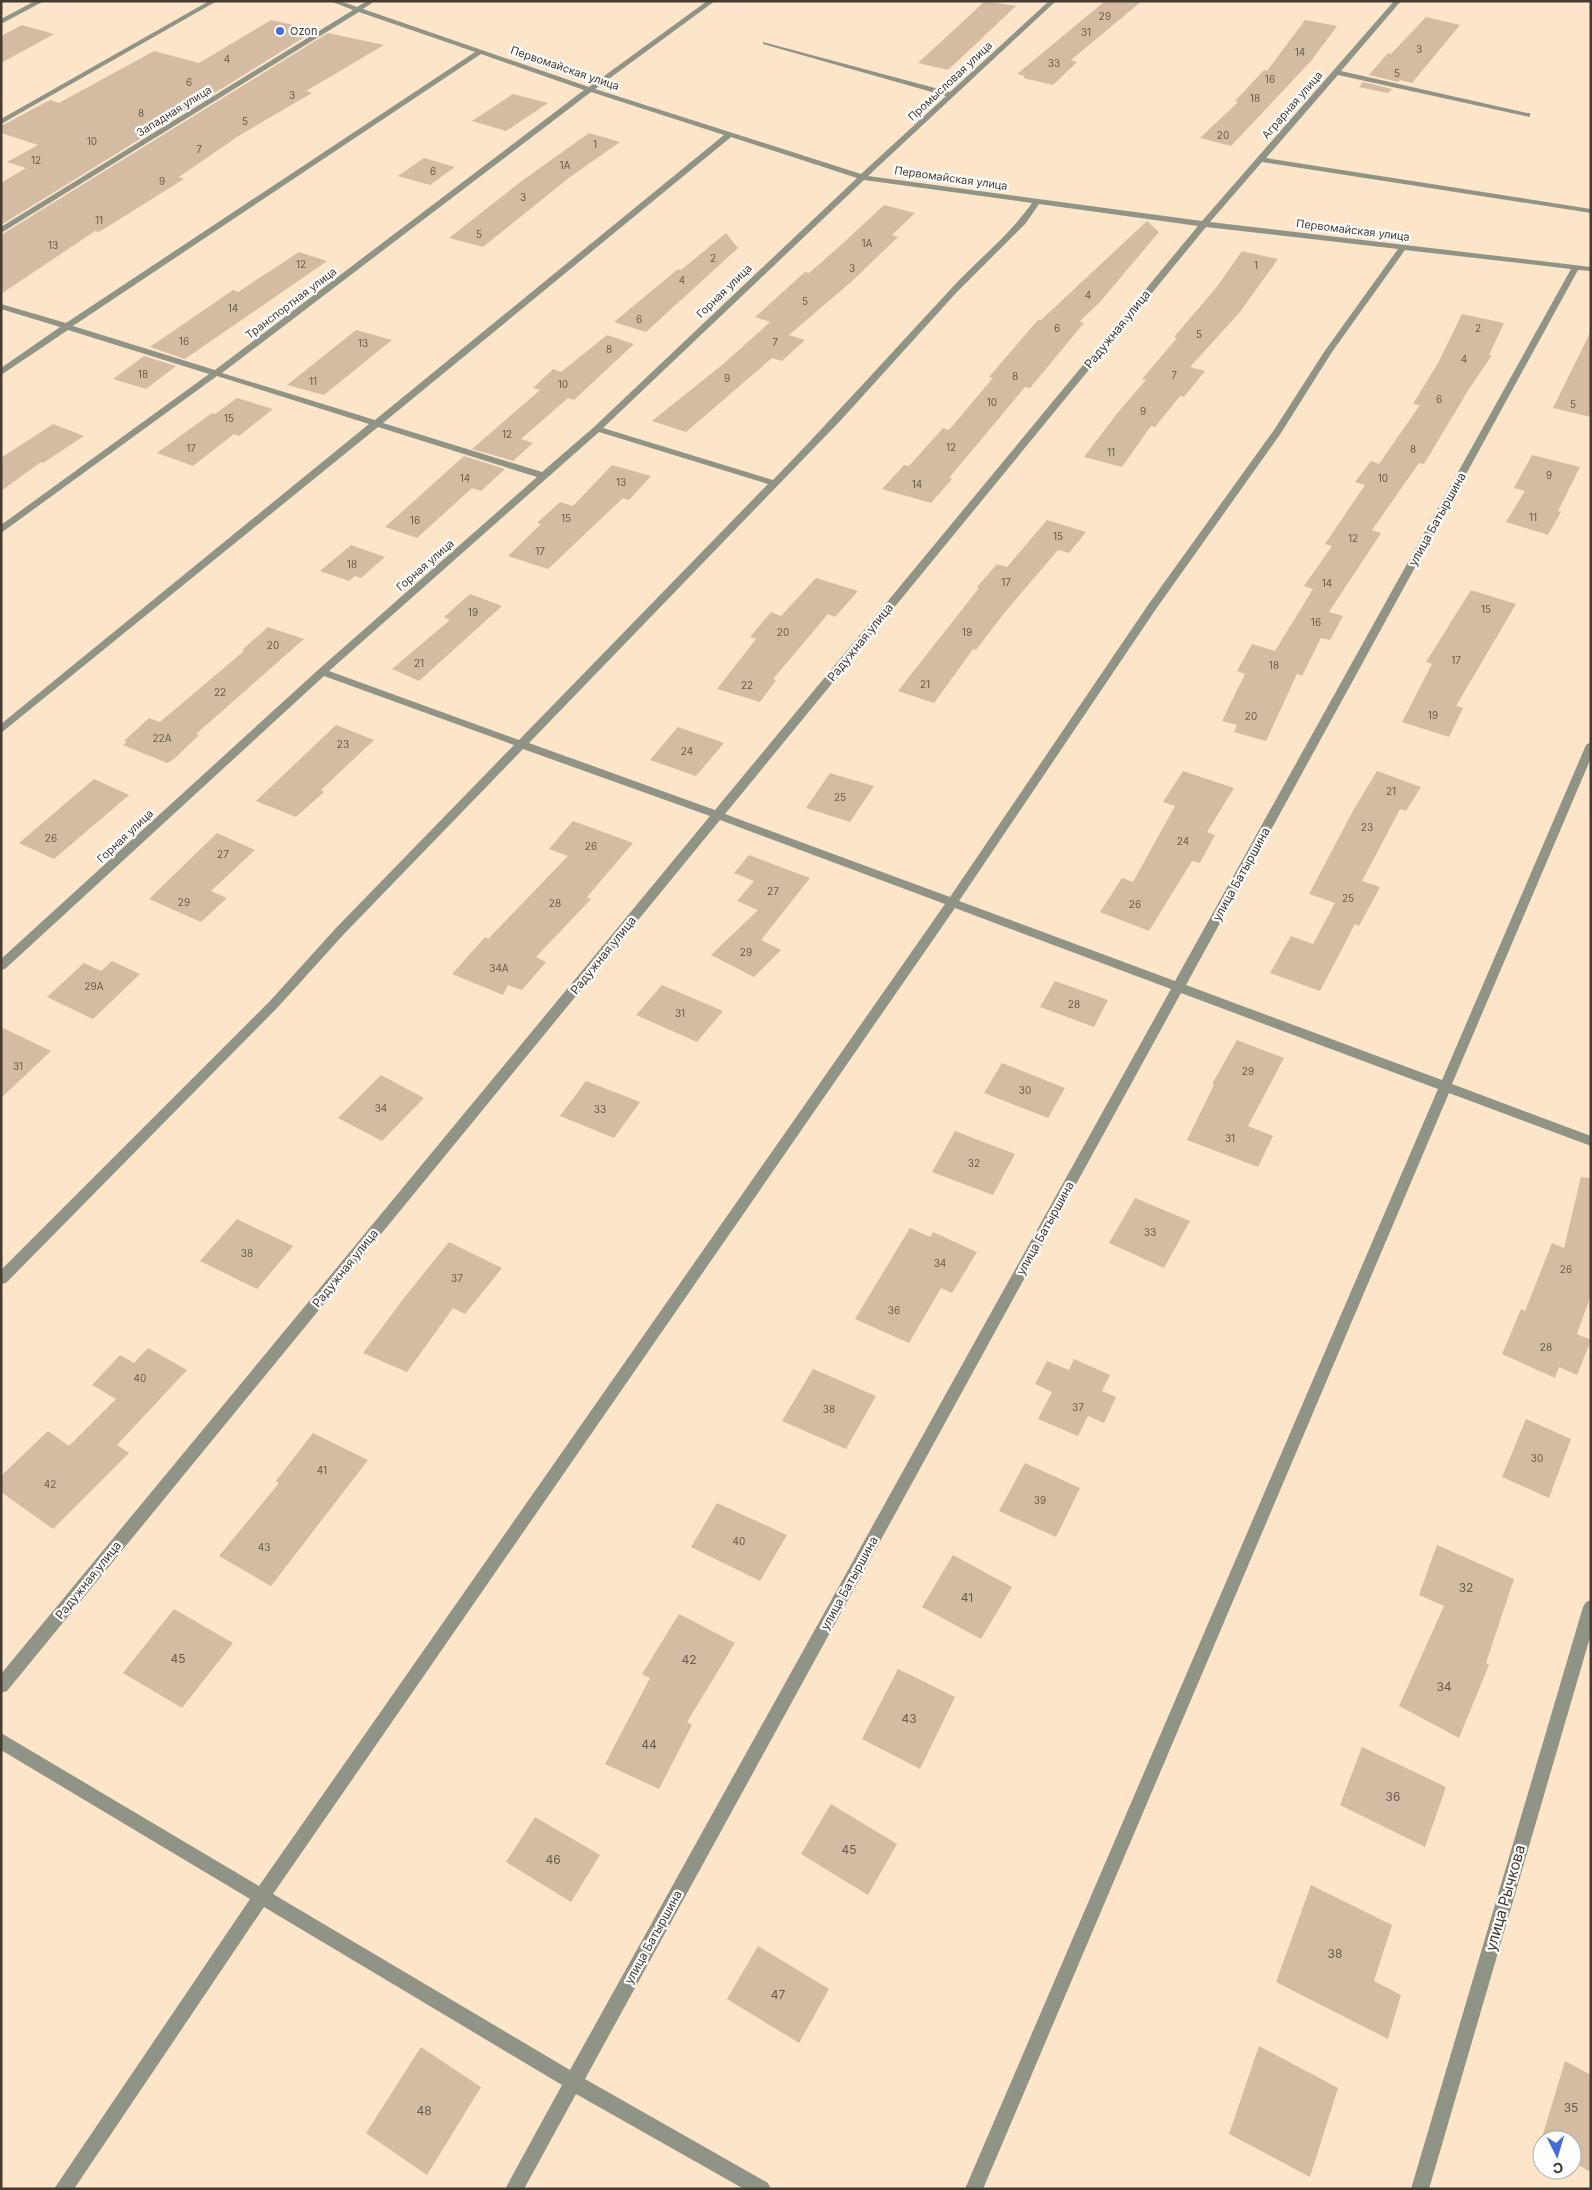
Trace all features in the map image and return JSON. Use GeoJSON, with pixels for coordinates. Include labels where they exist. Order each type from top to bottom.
{"type":"FeatureCollection","features":[{"type":"Feature","properties":{"kind":"street"},"geometry":{"type":"LineString","coordinates":[[1,22],[41,1]]}},
{"type":"Feature","properties":{"kind":"street"},"geometry":{"type":"LineString","coordinates":[[1,122],[214,1]]}},
{"type":"Feature","properties":{"kind":"street","name":"Первомайская улица"},"geometry":{"type":"LineString","coordinates":[[333,1],[482,51],[590,90],[862,177],[1204,224],[1591,270]]}},
{"type":"Feature","properties":{"kind":"street","name":"Западная улица"},"geometry":{"type":"LineString","coordinates":[[1,231],[372,1]]}},
{"type":"Feature","properties":{"kind":"street","name":"Транспортная улица"},"geometry":{"type":"LineString","coordinates":[[1,530],[214,374],[590,90],[712,1]]}},
{"type":"Feature","properties":{"kind":"street","name":"Промысловая улица"},"geometry":{"type":"LineString","coordinates":[[862,177],[1053,1]]}},
{"type":"Feature","properties":{"kind":"street","name":"Аграрная улица"},"geometry":{"type":"LineString","coordinates":[[1204,224],[1398,1]]}},
{"type":"Feature","properties":{"kind":"street"},"geometry":{"type":"LineString","coordinates":[[765,43],[951,95]]}},
{"type":"Feature","properties":{"kind":"street"},"geometry":{"type":"LineString","coordinates":[[1,372],[482,51]]}},
{"type":"Feature","properties":{"kind":"street"},"geometry":{"type":"LineString","coordinates":[[1336,72],[1527,115]]}},
{"type":"Feature","properties":{"kind":"street"},"geometry":{"type":"LineString","coordinates":[[1,730],[377,424],[656,192],[730,134]]}},
{"type":"Feature","properties":{"kind":"street"},"geometry":{"type":"LineString","coordinates":[[1260,159],[1591,211]]}},
{"type":"Feature","properties":{"kind":"street","name":"Горная улица"},"geometry":{"type":"LineString","coordinates":[[1,966],[322,672],[597,429],[862,177]]}},
{"type":"Feature","properties":{"kind":"street"},"geometry":{"type":"LineString","coordinates":[[1,1279],[274,1004],[340,931],[838,418],[952,291],[1023,221],[1037,201]]}},
{"type":"Feature","properties":{"kind":"street","name":"Радужная улица"},"geometry":{"type":"LineString","coordinates":[[1,1686],[1204,224]]}},
{"type":"Feature","properties":{"kind":"street"},"geometry":{"type":"LineString","coordinates":[[63,2189],[262,1896],[952,903],[1152,606],[1278,431],[1328,352],[1403,247]]}},
{"type":"Feature","properties":{"kind":"street","name":"улица Батыршина"},"geometry":{"type":"LineString","coordinates":[[514,2189],[1576,267]]}},
{"type":"Feature","properties":{"kind":"street"},"geometry":{"type":"LineString","coordinates":[[1,306],[544,476]]}},
{"type":"Feature","properties":{"kind":"street"},"geometry":{"type":"LineString","coordinates":[[597,429],[773,483]]}},
{"type":"Feature","properties":{"kind":"street"},"geometry":{"type":"LineString","coordinates":[[322,672],[717,816],[1591,1141]]}},
{"type":"Feature","properties":{"kind":"street"},"geometry":{"type":"LineString","coordinates":[[974,2189],[1591,745]]}},
{"type":"Feature","properties":{"kind":"street","name":"улица Рычкова"},"geometry":{"type":"LineString","coordinates":[[1420,2189],[1591,1607]]}},
{"type":"Feature","properties":{"kind":"street"},"geometry":{"type":"LineString","coordinates":[[1,1741],[573,2082],[762,2189]]}},
{"type":"Feature","properties":{"kind":"building"},"geometry":{"type":"Polygon","coordinates":[[[985,1],[1016,6],[948,70],[918,63],[985,1]]]}},
{"type":"Feature","properties":{"kind":"building"},"geometry":{"type":"Polygon","coordinates":[[[1105,1],[1142,1],[1071,60],[1077,62],[1053,85],[1023,78],[1025,76],[1017,74],[1105,1]]]}},
{"type":"Feature","properties":{"kind":"building"},"geometry":{"type":"Polygon","coordinates":[[[1426,17],[1460,25],[1412,83],[1400,80],[1398,82],[1369,75],[1388,53],[1391,54],[1426,17]]]}},
{"type":"Feature","properties":{"kind":"building"},"geometry":{"type":"Polygon","coordinates":[[[271,20],[316,30],[1,225],[1,183],[26,168],[7,162],[38,145],[1,133],[1,126],[50,100],[59,103],[154,51],[199,63],[271,20]]]}},
{"type":"Feature","properties":{"kind":"building"},"geometry":{"type":"Polygon","coordinates":[[[1305,20],[1337,26],[1311,61],[1231,146],[1200,138],[1238,102],[1235,101],[1264,70],[1267,71],[1305,20]]]}},
{"type":"Feature","properties":{"kind":"building"},"geometry":{"type":"Polygon","coordinates":[[[22,25],[54,34],[1,63],[1,36],[22,25]]]}},
{"type":"Feature","properties":{"kind":"building"},"geometry":{"type":"Polygon","coordinates":[[[328,33],[384,45],[306,91],[312,93],[240,135],[179,177],[184,179],[99,232],[95,231],[1,294],[1,235],[328,33]]]}},
{"type":"Feature","properties":{"kind":"building"},"geometry":{"type":"Polygon","coordinates":[[[1363,82],[1392,89],[1388,93],[1359,87],[1363,82]]]}},
{"type":"Feature","properties":{"kind":"building"},"geometry":{"type":"Polygon","coordinates":[[[513,94],[548,103],[506,131],[472,121],[513,94]]]}},
{"type":"Feature","properties":{"kind":"building"},"geometry":{"type":"Polygon","coordinates":[[[589,133],[620,142],[570,177],[483,247],[449,238],[523,180],[589,133]]]}},
{"type":"Feature","properties":{"kind":"building"},"geometry":{"type":"Polygon","coordinates":[[[424,158],[455,167],[430,185],[398,176],[424,158]]]}},
{"type":"Feature","properties":{"kind":"building"},"geometry":{"type":"Polygon","coordinates":[[[884,205],[915,213],[892,235],[898,237],[851,282],[789,335],[805,340],[782,361],[772,358],[686,432],[652,421],[722,365],[770,322],[755,317],[805,272],[809,273],[884,205]]]}},
{"type":"Feature","properties":{"kind":"building"},"geometry":{"type":"Polygon","coordinates":[[[1147,221],[1159,232],[1100,302],[1079,322],[1084,323],[1030,388],[1025,387],[949,478],[952,479],[931,503],[882,489],[904,465],[909,466],[943,428],[949,430],[993,378],[989,377],[1038,320],[1041,320],[1147,221]]]}},
{"type":"Feature","properties":{"kind":"building"},"geometry":{"type":"Polygon","coordinates":[[[726,233],[738,248],[646,332],[614,322],[678,269],[681,270],[726,233]]]}},
{"type":"Feature","properties":{"kind":"building"},"geometry":{"type":"Polygon","coordinates":[[[1242,251],[1278,259],[1240,312],[1190,367],[1205,371],[1184,397],[1180,396],[1155,427],[1151,426],[1122,467],[1084,457],[1119,411],[1146,380],[1142,379],[1177,338],[1174,337],[1216,288],[1242,251]]]}},
{"type":"Feature","properties":{"kind":"building"},"geometry":{"type":"Polygon","coordinates":[[[299,252],[327,261],[185,359],[150,347],[233,290],[238,292],[299,252]]]}},
{"type":"Feature","properties":{"kind":"building"},"geometry":{"type":"Polygon","coordinates":[[[1462,314],[1504,323],[1489,355],[1492,355],[1469,389],[1424,464],[1419,463],[1372,530],[1381,533],[1329,612],[1343,616],[1330,640],[1321,638],[1302,676],[1297,674],[1266,741],[1234,732],[1237,725],[1222,721],[1245,674],[1237,671],[1252,644],[1275,651],[1313,589],[1304,586],[1332,546],[1325,544],[1365,485],[1355,482],[1371,461],[1379,464],[1420,405],[1413,404],[1438,363],[1462,314]]]}},
{"type":"Feature","properties":{"kind":"building"},"geometry":{"type":"Polygon","coordinates":[[[356,330],[392,340],[324,395],[287,385],[356,330]]]}},
{"type":"Feature","properties":{"kind":"building"},"geometry":{"type":"Polygon","coordinates":[[[1591,331],[1591,417],[1553,408],[1591,331]]]}},
{"type":"Feature","properties":{"kind":"building"},"geometry":{"type":"Polygon","coordinates":[[[607,335],[634,344],[574,400],[568,398],[521,439],[533,443],[513,461],[472,449],[540,390],[533,388],[553,369],[561,372],[607,335]]]}},
{"type":"Feature","properties":{"kind":"building"},"geometry":{"type":"Polygon","coordinates":[[[144,356],[176,366],[146,389],[113,379],[144,356]]]}},
{"type":"Feature","properties":{"kind":"building"},"geometry":{"type":"Polygon","coordinates":[[[237,398],[273,409],[239,436],[234,434],[193,466],[157,453],[212,413],[215,414],[237,398]]]}},
{"type":"Feature","properties":{"kind":"building"},"geometry":{"type":"Polygon","coordinates":[[[53,424],[84,436],[43,463],[41,462],[1,491],[1,458],[53,424]]]}},
{"type":"Feature","properties":{"kind":"building"},"geometry":{"type":"Polygon","coordinates":[[[1532,455],[1580,467],[1558,511],[1561,512],[1548,535],[1506,522],[1525,491],[1514,488],[1532,455]]]}},
{"type":"Feature","properties":{"kind":"building"},"geometry":{"type":"Polygon","coordinates":[[[464,456],[505,469],[481,491],[472,488],[417,538],[385,527],[464,456]]]}},
{"type":"Feature","properties":{"kind":"building"},"geometry":{"type":"Polygon","coordinates":[[[612,465],[651,476],[629,500],[623,498],[548,569],[508,556],[541,524],[537,523],[560,502],[573,506],[612,465]]]}},
{"type":"Feature","properties":{"kind":"building"},"geometry":{"type":"Polygon","coordinates":[[[1047,520],[1086,532],[1069,553],[1058,550],[1005,612],[976,650],[973,649],[934,703],[898,691],[979,588],[977,587],[997,564],[1007,567],[1047,520]]]}},
{"type":"Feature","properties":{"kind":"building"},"geometry":{"type":"Polygon","coordinates":[[[351,545],[385,557],[361,578],[355,576],[349,581],[320,571],[351,545]]]}},
{"type":"Feature","properties":{"kind":"building"},"geometry":{"type":"Polygon","coordinates":[[[816,578],[858,591],[835,617],[828,614],[773,679],[776,680],[760,702],[717,689],[756,639],[750,637],[771,612],[781,616],[816,578]]]}},
{"type":"Feature","properties":{"kind":"building"},"geometry":{"type":"Polygon","coordinates":[[[1471,590],[1516,604],[1456,706],[1463,708],[1449,737],[1402,722],[1432,664],[1426,662],[1471,590]]]}},
{"type":"Feature","properties":{"kind":"building"},"geometry":{"type":"Polygon","coordinates":[[[470,594],[502,606],[419,681],[392,669],[450,620],[444,617],[470,594]]]}},
{"type":"Feature","properties":{"kind":"building"},"geometry":{"type":"Polygon","coordinates":[[[268,627],[304,639],[196,734],[199,735],[174,759],[167,763],[123,745],[127,742],[124,741],[149,718],[160,722],[244,651],[242,650],[268,627]]]}},
{"type":"Feature","properties":{"kind":"building"},"geometry":{"type":"Polygon","coordinates":[[[336,725],[374,740],[321,790],[324,792],[296,817],[256,801],[336,725]]]}},
{"type":"Feature","properties":{"kind":"building"},"geometry":{"type":"Polygon","coordinates":[[[678,727],[724,743],[696,776],[650,760],[678,727]]]}},
{"type":"Feature","properties":{"kind":"building"},"geometry":{"type":"Polygon","coordinates":[[[1183,771],[1234,788],[1207,832],[1215,835],[1200,863],[1192,861],[1149,931],[1100,912],[1122,878],[1133,882],[1175,806],[1163,802],[1183,771]]]}},
{"type":"Feature","properties":{"kind":"building"},"geometry":{"type":"Polygon","coordinates":[[[1377,771],[1421,787],[1406,811],[1400,809],[1362,881],[1380,887],[1359,926],[1355,924],[1320,991],[1270,973],[1291,936],[1313,944],[1335,903],[1309,894],[1354,809],[1377,771]]]}},
{"type":"Feature","properties":{"kind":"building"},"geometry":{"type":"Polygon","coordinates":[[[830,773],[874,786],[850,822],[806,808],[830,773]]]}},
{"type":"Feature","properties":{"kind":"building"},"geometry":{"type":"Polygon","coordinates":[[[94,779],[129,795],[54,859],[19,843],[94,779]]]}},
{"type":"Feature","properties":{"kind":"building"},"geometry":{"type":"Polygon","coordinates":[[[573,821],[633,843],[587,897],[591,899],[536,957],[546,962],[522,990],[508,985],[503,995],[452,974],[485,937],[488,939],[568,856],[549,849],[573,821]]]}},
{"type":"Feature","properties":{"kind":"building"},"geometry":{"type":"Polygon","coordinates":[[[217,833],[255,850],[211,891],[227,898],[201,922],[149,899],[217,833]]]}},
{"type":"Feature","properties":{"kind":"building"},"geometry":{"type":"Polygon","coordinates":[[[749,855],[810,878],[761,940],[781,950],[754,977],[711,955],[758,910],[737,901],[754,881],[734,873],[749,855]]]}},
{"type":"Feature","properties":{"kind":"building"},"geometry":{"type":"Polygon","coordinates":[[[112,961],[140,974],[93,1019],[47,997],[84,963],[101,971],[112,961]]]}},
{"type":"Feature","properties":{"kind":"building"},"geometry":{"type":"Polygon","coordinates":[[[1055,981],[1108,1000],[1094,1027],[1040,1007],[1055,981]]]}},
{"type":"Feature","properties":{"kind":"building"},"geometry":{"type":"Polygon","coordinates":[[[662,985],[723,1011],[697,1042],[636,1015],[662,985]]]}},
{"type":"Feature","properties":{"kind":"building"},"geometry":{"type":"Polygon","coordinates":[[[1,1027],[51,1051],[1,1098],[1,1027]]]}},
{"type":"Feature","properties":{"kind":"building"},"geometry":{"type":"Polygon","coordinates":[[[1237,1040],[1284,1058],[1248,1126],[1273,1136],[1258,1167],[1187,1140],[1214,1085],[1212,1084],[1237,1040]]]}},
{"type":"Feature","properties":{"kind":"building"},"geometry":{"type":"Polygon","coordinates":[[[1002,1063],[1065,1088],[1048,1118],[984,1093],[1002,1063]]]}},
{"type":"Feature","properties":{"kind":"building"},"geometry":{"type":"Polygon","coordinates":[[[381,1075],[424,1098],[382,1141],[338,1118],[381,1075]]]}},
{"type":"Feature","properties":{"kind":"building"},"geometry":{"type":"Polygon","coordinates":[[[586,1081],[640,1102],[614,1138],[560,1116],[586,1081]]]}},
{"type":"Feature","properties":{"kind":"building"},"geometry":{"type":"Polygon","coordinates":[[[955,1131],[1015,1154],[993,1195],[932,1172],[955,1131]]]}},
{"type":"Feature","properties":{"kind":"building"},"geometry":{"type":"Polygon","coordinates":[[[1581,1177],[1591,1178],[1591,1295],[1577,1334],[1591,1340],[1577,1375],[1559,1367],[1555,1378],[1502,1354],[1521,1309],[1525,1311],[1552,1243],[1564,1248],[1581,1177]]]}},
{"type":"Feature","properties":{"kind":"building"},"geometry":{"type":"Polygon","coordinates":[[[1135,1198],[1190,1221],[1164,1268],[1109,1243],[1135,1198]]]}},
{"type":"Feature","properties":{"kind":"building"},"geometry":{"type":"Polygon","coordinates":[[[237,1219],[293,1246],[257,1289],[200,1261],[237,1219]]]}},
{"type":"Feature","properties":{"kind":"building"},"geometry":{"type":"Polygon","coordinates":[[[910,1228],[930,1237],[933,1232],[977,1252],[952,1293],[941,1288],[909,1343],[855,1319],[910,1228]]]}},
{"type":"Feature","properties":{"kind":"building"},"geometry":{"type":"Polygon","coordinates":[[[449,1242],[502,1268],[465,1314],[453,1308],[407,1372],[363,1353],[404,1298],[449,1242]]]}},
{"type":"Feature","properties":{"kind":"building"},"geometry":{"type":"Polygon","coordinates":[[[148,1348],[187,1370],[117,1445],[129,1453],[53,1529],[1,1492],[1,1476],[48,1431],[69,1446],[116,1399],[92,1385],[120,1355],[134,1363],[148,1348]]]}},
{"type":"Feature","properties":{"kind":"building"},"geometry":{"type":"Polygon","coordinates":[[[1074,1359],[1110,1375],[1102,1391],[1116,1397],[1104,1423],[1088,1416],[1078,1436],[1038,1419],[1052,1392],[1035,1384],[1047,1361],[1069,1370],[1074,1359]]]}},
{"type":"Feature","properties":{"kind":"building"},"geometry":{"type":"Polygon","coordinates":[[[813,1369],[876,1396],[846,1449],[782,1421],[813,1369]]]}},
{"type":"Feature","properties":{"kind":"building"},"geometry":{"type":"Polygon","coordinates":[[[1526,1419],[1571,1439],[1549,1498],[1502,1477],[1526,1419]]]}},
{"type":"Feature","properties":{"kind":"building"},"geometry":{"type":"Polygon","coordinates":[[[313,1433],[368,1460],[271,1586],[219,1556],[279,1483],[276,1481],[313,1433]]]}},
{"type":"Feature","properties":{"kind":"building"},"geometry":{"type":"Polygon","coordinates":[[[1025,1463],[1080,1488],[1056,1537],[999,1511],[1025,1463]]]}},
{"type":"Feature","properties":{"kind":"building"},"geometry":{"type":"Polygon","coordinates":[[[717,1503],[787,1535],[760,1581],[691,1547],[717,1503]]]}},
{"type":"Feature","properties":{"kind":"building"},"geometry":{"type":"Polygon","coordinates":[[[1437,1545],[1514,1579],[1486,1663],[1489,1665],[1459,1738],[1399,1706],[1444,1606],[1419,1595],[1437,1545]]]}},
{"type":"Feature","properties":{"kind":"building"},"geometry":{"type":"Polygon","coordinates":[[[953,1555],[1012,1587],[981,1639],[922,1607],[953,1555]]]}},
{"type":"Feature","properties":{"kind":"building"},"geometry":{"type":"Polygon","coordinates":[[[174,1609],[233,1643],[182,1708],[123,1673],[174,1609]]]}},
{"type":"Feature","properties":{"kind":"building"},"geometry":{"type":"Polygon","coordinates":[[[679,1614],[735,1643],[687,1722],[692,1725],[659,1789],[605,1764],[650,1678],[642,1674],[679,1614]]]}},
{"type":"Feature","properties":{"kind":"building"},"geometry":{"type":"Polygon","coordinates":[[[898,1669],[955,1697],[920,1769],[862,1739],[898,1669]]]}},
{"type":"Feature","properties":{"kind":"building"},"geometry":{"type":"Polygon","coordinates":[[[1362,1747],[1446,1787],[1425,1847],[1340,1805],[1362,1747]]]}},
{"type":"Feature","properties":{"kind":"building"},"geometry":{"type":"Polygon","coordinates":[[[831,1804],[897,1844],[868,1895],[801,1854],[831,1804]]]}},
{"type":"Feature","properties":{"kind":"building"},"geometry":{"type":"Polygon","coordinates":[[[535,1817],[600,1855],[571,1902],[506,1862],[535,1817]]]}},
{"type":"Feature","properties":{"kind":"building"},"geometry":{"type":"Polygon","coordinates":[[[1311,1885],[1392,1925],[1374,1981],[1401,1995],[1388,2039],[1276,1982],[1311,1885]]]}},
{"type":"Feature","properties":{"kind":"building"},"geometry":{"type":"Polygon","coordinates":[[[758,1946],[829,1989],[799,2043],[727,1999],[758,1946]]]}},
{"type":"Feature","properties":{"kind":"building"},"geometry":{"type":"Polygon","coordinates":[[[1259,2046],[1338,2088],[1310,2177],[1229,2134],[1259,2046]]]}},
{"type":"Feature","properties":{"kind":"building"},"geometry":{"type":"Polygon","coordinates":[[[421,2047],[481,2087],[427,2175],[366,2133],[421,2047]]]}},
{"type":"Feature","properties":{"kind":"building"},"geometry":{"type":"Polygon","coordinates":[[[1565,2061],[1591,2075],[1591,2172],[1582,2167],[1582,2130],[1544,2130],[1565,2061]]]}},
{"type":"Feature","properties":{"kind":"place","name":"Ozon"},"geometry":{"type":"Point","coordinates":[280,31]}}]}
